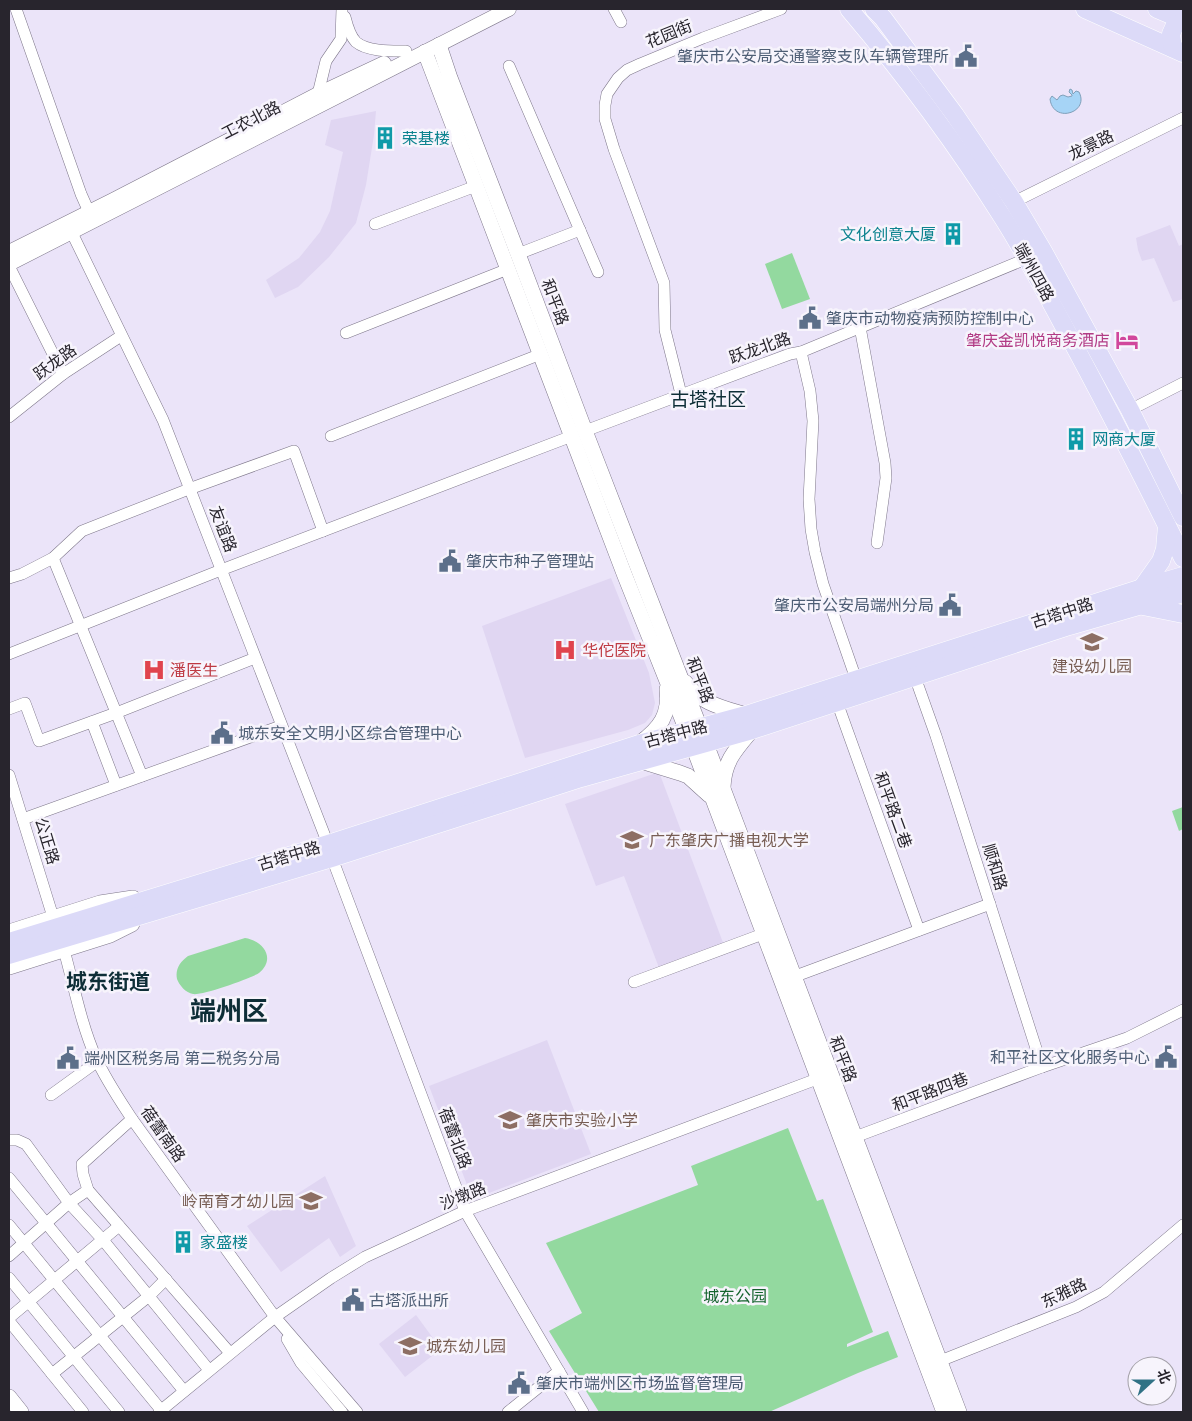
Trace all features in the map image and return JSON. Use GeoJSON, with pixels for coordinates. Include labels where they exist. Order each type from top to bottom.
{"type":"FeatureCollection","features":[{"type":"Feature","properties":{"kind":"main road","name":"端州四路"},"geometry":{"type":"LineString","coordinates":[[849,9],[873,37],[940,125],[1003,217],[1028,258],[1115,421],[1183,558]]}},
{"type":"Feature","properties":{"kind":"main road"},"geometry":{"type":"LineString","coordinates":[[1085,9],[1178,50]]}},
{"type":"Feature","properties":{"kind":"main road"},"geometry":{"type":"LineString","coordinates":[[1157,9],[1183,21]]}},
{"type":"Feature","properties":{"kind":"main road","name":"端州四路"},"geometry":{"type":"LineString","coordinates":[[879,12],[955,115],[1014,202],[1130,410],[1183,517]]}},
{"type":"Feature","properties":{"kind":"main road"},"geometry":{"type":"LineString","coordinates":[[1178,50],[1171,34],[1175,25],[1183,21]]}},
{"type":"Feature","properties":{"kind":"main road","name":"和平路"},"geometry":{"type":"LineString","coordinates":[[432,49],[476,186],[540,354],[578,434]]}},
{"type":"Feature","properties":{"kind":"main road","name":"和平路"},"geometry":{"type":"LineString","coordinates":[[432,49],[450,78],[518,254],[578,434],[696,737],[717,794],[763,934],[818,1079],[953,1412]]}},
{"type":"Feature","properties":{"kind":"main road"},"geometry":{"type":"LineString","coordinates":[[1083,362],[1099,353]]}},
{"type":"Feature","properties":{"kind":"main road"},"geometry":{"type":"LineString","coordinates":[[1142,588],[1161,561],[1165,549],[1167,526]]}},
{"type":"Feature","properties":{"kind":"main road","name":"古塔中路"},"geometry":{"type":"LineString","coordinates":[[84,925],[330,851],[640,752],[749,722],[837,702],[915,677],[1066,620],[1142,588],[1183,576]]}},
{"type":"Feature","properties":{"kind":"main road","name":"古塔中路"},"geometry":{"type":"LineString","coordinates":[[749,722],[856,679],[1066,620],[1140,605],[1183,593]]}},
{"type":"Feature","properties":{"kind":"main road"},"geometry":{"type":"LineString","coordinates":[[1140,605],[1183,614]]}},
{"type":"Feature","properties":{"kind":"main road"},"geometry":{"type":"LineString","coordinates":[[672,675],[698,696],[749,722],[725,770],[717,794],[688,776],[640,752],[664,719],[672,675]]}},
{"type":"Feature","properties":{"kind":"main road","name":"和平路"},"geometry":{"type":"LineString","coordinates":[[717,794],[793,976],[855,1137],[940,1361],[953,1412]]}},
{"type":"Feature","properties":{"kind":"main road","name":"古塔中路"},"geometry":{"type":"LineString","coordinates":[[9,932],[100,903],[169,899]]}},
{"type":"Feature","properties":{"kind":"main road","name":"古塔中路"},"geometry":{"type":"LineString","coordinates":[[9,967],[110,935],[169,899]]}},
{"type":"Feature","properties":{"kind":"main road"},"geometry":{"type":"LineString","coordinates":[[9,942],[84,925]]}},
{"type":"Feature","properties":{"kind":"main road"},"geometry":{"type":"LineString","coordinates":[[9,955],[84,925]]}},
{"type":"Feature","properties":{"kind":"main road"},"geometry":{"type":"LineString","coordinates":[[9,1397],[21,1412]]}},
{"type":"Feature","properties":{"kind":"street","name":"工农北路"},"geometry":{"type":"LineString","coordinates":[[9,252],[489,9]]}},
{"type":"Feature","properties":{"kind":"street","name":"工农北路"},"geometry":{"type":"LineString","coordinates":[[9,265],[509,9]]}},
{"type":"Feature","properties":{"kind":"street"},"geometry":{"type":"LineString","coordinates":[[614,9],[621,22]]}},
{"type":"Feature","properties":{"kind":"street","name":"花园街"},"geometry":{"type":"LineString","coordinates":[[681,394],[665,330],[664,283],[604,119],[607,94],[618,78],[627,70],[703,38],[781,9]]}},
{"type":"Feature","properties":{"kind":"street"},"geometry":{"type":"LineString","coordinates":[[342,10],[350,33],[356,42],[382,51],[406,51]]}},
{"type":"Feature","properties":{"kind":"street"},"geometry":{"type":"LineString","coordinates":[[318,94],[326,61],[341,39],[342,10]]}},
{"type":"Feature","properties":{"kind":"street"},"geometry":{"type":"LineString","coordinates":[[14,16],[89,212]]}},
{"type":"Feature","properties":{"kind":"street"},"geometry":{"type":"LineString","coordinates":[[509,66],[598,272]]}},
{"type":"Feature","properties":{"kind":"street","name":"龙景路"},"geometry":{"type":"LineString","coordinates":[[1014,202],[1183,118]]}},
{"type":"Feature","properties":{"kind":"street"},"geometry":{"type":"LineString","coordinates":[[375,224],[476,186]]}},
{"type":"Feature","properties":{"kind":"street"},"geometry":{"type":"LineString","coordinates":[[518,254],[580,230]]}},
{"type":"Feature","properties":{"kind":"street","name":"友谊路"},"geometry":{"type":"LineString","coordinates":[[72,233],[163,420],[330,851]]}},
{"type":"Feature","properties":{"kind":"street","name":"跃龙北路"},"geometry":{"type":"LineString","coordinates":[[9,654],[221,570],[681,394],[790,354],[801,352],[1028,258]]}},
{"type":"Feature","properties":{"kind":"street"},"geometry":{"type":"LineString","coordinates":[[9,265],[63,374]]}},
{"type":"Feature","properties":{"kind":"street"},"geometry":{"type":"LineString","coordinates":[[346,333],[508,269]]}},
{"type":"Feature","properties":{"kind":"street"},"geometry":{"type":"LineString","coordinates":[[860,327],[886,478],[877,543]]}},
{"type":"Feature","properties":{"kind":"street","name":"跃龙路"},"geometry":{"type":"LineString","coordinates":[[9,417],[63,374],[121,336]]}},
{"type":"Feature","properties":{"kind":"street"},"geometry":{"type":"LineString","coordinates":[[801,352],[810,391],[812,420],[809,499],[811,529],[823,584],[856,679]]}},
{"type":"Feature","properties":{"kind":"street"},"geometry":{"type":"LineString","coordinates":[[331,436],[540,354]]}},
{"type":"Feature","properties":{"kind":"street"},"geometry":{"type":"LineString","coordinates":[[1130,410],[1183,383]]}},
{"type":"Feature","properties":{"kind":"street"},"geometry":{"type":"LineString","coordinates":[[9,578],[22,574],[53,558],[82,531],[189,489],[294,451],[323,531]]}},
{"type":"Feature","properties":{"kind":"street"},"geometry":{"type":"LineString","coordinates":[[53,558],[142,776]]}},
{"type":"Feature","properties":{"kind":"street"},"geometry":{"type":"LineString","coordinates":[[9,709],[25,703],[39,741],[116,714],[255,658]]}},
{"type":"Feature","properties":{"kind":"street","name":"顺和路"},"geometry":{"type":"LineString","coordinates":[[915,677],[939,745],[1042,1067]]}},
{"type":"Feature","properties":{"kind":"street","name":"和平路二巷"},"geometry":{"type":"LineString","coordinates":[[837,702],[919,930]]}},
{"type":"Feature","properties":{"kind":"street"},"geometry":{"type":"LineString","coordinates":[[92,722],[116,785]]}},
{"type":"Feature","properties":{"kind":"street"},"geometry":{"type":"LineString","coordinates":[[23,819],[281,726]]}},
{"type":"Feature","properties":{"kind":"street","name":"公正路"},"geometry":{"type":"LineString","coordinates":[[9,775],[53,917]]}},
{"type":"Feature","properties":{"kind":"street","name":"蓓蕾北路"},"geometry":{"type":"LineString","coordinates":[[330,851],[465,1211],[584,1412]]}},
{"type":"Feature","properties":{"kind":"street"},"geometry":{"type":"LineString","coordinates":[[793,976],[990,904]]}},
{"type":"Feature","properties":{"kind":"street"},"geometry":{"type":"LineString","coordinates":[[634,982],[763,934]]}},
{"type":"Feature","properties":{"kind":"street","name":"蓓蕾南路"},"geometry":{"type":"LineString","coordinates":[[64,950],[87,1033],[110,1086],[275,1318],[357,1412]]}},
{"type":"Feature","properties":{"kind":"street","name":"和平路四巷"},"geometry":{"type":"LineString","coordinates":[[855,1137],[1042,1067],[1127,1038],[1183,1010]]}},
{"type":"Feature","properties":{"kind":"street"},"geometry":{"type":"LineString","coordinates":[[51,1095],[98,1061]]}},
{"type":"Feature","properties":{"kind":"street","name":"沙墩路"},"geometry":{"type":"LineString","coordinates":[[160,1411],[275,1318],[331,1278],[365,1257],[465,1211],[818,1079]]}},
{"type":"Feature","properties":{"kind":"street"},"geometry":{"type":"LineString","coordinates":[[132,1119],[82,1164],[88,1190],[230,1353]]}},
{"type":"Feature","properties":{"kind":"street"},"geometry":{"type":"LineString","coordinates":[[9,1140],[17,1140],[26,1144],[70,1203],[103,1240],[209,1370]]}},
{"type":"Feature","properties":{"kind":"street"},"geometry":{"type":"LineString","coordinates":[[9,1178],[184,1391]]}},
{"type":"Feature","properties":{"kind":"street"},"geometry":{"type":"LineString","coordinates":[[9,1256],[46,1223],[88,1190]]}},
{"type":"Feature","properties":{"kind":"street","name":"东雅路"},"geometry":{"type":"LineString","coordinates":[[940,1361],[1076,1307],[1104,1292],[1183,1224]]}},
{"type":"Feature","properties":{"kind":"street"},"geometry":{"type":"LineString","coordinates":[[9,1225],[160,1411]]}},
{"type":"Feature","properties":{"kind":"street"},"geometry":{"type":"LineString","coordinates":[[83,1412],[9,1320],[119,1226]]}},
{"type":"Feature","properties":{"kind":"street"},"geometry":{"type":"LineString","coordinates":[[9,1278],[119,1412]]}},
{"type":"Feature","properties":{"kind":"street"},"geometry":{"type":"LineString","coordinates":[[52,1374],[166,1280]]}},
{"type":"Feature","properties":{"kind":"street","name":"蓓蕾南路"},"geometry":{"type":"LineString","coordinates":[[275,1318],[301,1363],[342,1412]]}},
{"type":"Feature","properties":{"kind":"street"},"geometry":{"type":"LineString","coordinates":[[508,1412],[559,1370]]}},
{"type":"Feature","properties":{"kind":"shaded area"},"geometry":{"type":"Polygon","coordinates":[[[376,111],[366,185],[356,223],[329,257],[298,287],[275,298],[266,280],[299,258],[320,232],[330,211],[343,152],[325,145],[331,120],[376,111]]]}},
{"type":"Feature","properties":{"kind":"shaded area"},"geometry":{"type":"Polygon","coordinates":[[[1170,225],[1179,246],[1183,244],[1183,299],[1173,302],[1154,258],[1142,261],[1136,238],[1170,225]]]}},
{"type":"Feature","properties":{"kind":"shaded area","name":"华佗医院"},"geometry":{"type":"Polygon","coordinates":[[[611,578],[649,673],[655,703],[652,715],[645,723],[628,730],[525,758],[482,626],[611,578]]]}},
{"type":"Feature","properties":{"kind":"shaded area","name":"广东肇庆广播电视大学"},"geometry":{"type":"Polygon","coordinates":[[[659,772],[725,948],[661,973],[624,876],[596,886],[565,804],[659,772]]]}},
{"type":"Feature","properties":{"kind":"shaded area","name":"肇庆市实验小学"},"geometry":{"type":"Polygon","coordinates":[[[547,1040],[591,1154],[481,1196],[475,1194],[469,1190],[429,1086],[547,1040]]]}},
{"type":"Feature","properties":{"kind":"shaded area","name":"岭南育才幼儿园"},"geometry":{"type":"Polygon","coordinates":[[[325,1176],[356,1246],[340,1257],[329,1238],[281,1272],[247,1226],[325,1176]]]}},
{"type":"Feature","properties":{"kind":"shaded area","name":"城东幼儿园"},"geometry":{"type":"Polygon","coordinates":[[[416,1315],[441,1349],[405,1377],[379,1344],[416,1315]]]}},
{"type":"Feature","properties":{"kind":"green space"},"geometry":{"type":"Polygon","coordinates":[[[792,253],[810,299],[782,309],[765,264],[792,253]]]}},
{"type":"Feature","properties":{"kind":"green space"},"geometry":{"type":"Polygon","coordinates":[[[1183,807],[1183,829],[1179,831],[1172,811],[1183,807]]]}},
{"type":"Feature","properties":{"kind":"green space"},"geometry":{"type":"Polygon","coordinates":[[[245,938],[258,943],[266,951],[267,962],[259,973],[247,979],[198,994],[188,992],[179,984],[177,969],[180,963],[188,956],[245,938]]]}},
{"type":"Feature","properties":{"kind":"green space","name":"城东公园"},"geometry":{"type":"Polygon","coordinates":[[[788,1128],[817,1201],[823,1199],[873,1332],[847,1344],[847,1347],[888,1331],[898,1357],[769,1412],[599,1412],[549,1331],[582,1313],[546,1243],[698,1185],[691,1166],[788,1128]]]}},
{"type":"Feature","properties":{"kind":"water"},"geometry":{"type":"Polygon","coordinates":[[[1070,89],[1073,94],[1076,91],[1079,92],[1080,105],[1070,113],[1057,111],[1050,99],[1052,96],[1057,100],[1063,95],[1072,96],[1069,92],[1070,89]]]}},
{"type":"Feature","properties":{"kind":"place","name":"肇庆市公安局交通警察支队车辆管理所"},"geometry":{"type":"Point","coordinates":[966,56]}},
{"type":"Feature","properties":{"kind":"place","name":"荣基楼"},"geometry":{"type":"Point","coordinates":[385,138]}},
{"type":"Feature","properties":{"kind":"place","name":"文化创意大厦"},"geometry":{"type":"Point","coordinates":[953,234]}},
{"type":"Feature","properties":{"kind":"place","name":"肇庆市动物疫病预防控制中心"},"geometry":{"type":"Point","coordinates":[810,318]}},
{"type":"Feature","properties":{"kind":"place","name":"肇庆金凯悦商务酒店"},"geometry":{"type":"Point","coordinates":[1127,340]}},
{"type":"Feature","properties":{"kind":"place","name":"网商大厦"},"geometry":{"type":"Point","coordinates":[1076,439]}},
{"type":"Feature","properties":{"kind":"place","name":"肇庆市种子管理站"},"geometry":{"type":"Point","coordinates":[450,561]}},
{"type":"Feature","properties":{"kind":"place","name":"肇庆市公安局端州分局"},"geometry":{"type":"Point","coordinates":[950,605]}},
{"type":"Feature","properties":{"kind":"place","name":"建设幼儿园"},"geometry":{"type":"Point","coordinates":[1092,642]}},
{"type":"Feature","properties":{"kind":"place","name":"华佗医院"},"geometry":{"type":"Point","coordinates":[565,650]}},
{"type":"Feature","properties":{"kind":"place","name":"潘医生"},"geometry":{"type":"Point","coordinates":[154,670]}},
{"type":"Feature","properties":{"kind":"place","name":"城东安全文明小区综合管理中心"},"geometry":{"type":"Point","coordinates":[222,733]}},
{"type":"Feature","properties":{"kind":"place","name":"广东肇庆广播电视大学"},"geometry":{"type":"Point","coordinates":[632,840]}},
{"type":"Feature","properties":{"kind":"place","name":"和平社区文化服务中心"},"geometry":{"type":"Point","coordinates":[1166,1057]}},
{"type":"Feature","properties":{"kind":"place","name":"端州区税务局 第二税务分局"},"geometry":{"type":"Point","coordinates":[68,1058]}},
{"type":"Feature","properties":{"kind":"place","name":"肇庆市实验小学"},"geometry":{"type":"Point","coordinates":[510,1120]}},
{"type":"Feature","properties":{"kind":"place","name":"岭南育才幼儿园"},"geometry":{"type":"Point","coordinates":[311,1201]}},
{"type":"Feature","properties":{"kind":"place","name":"家盛楼"},"geometry":{"type":"Point","coordinates":[183,1242]}},
{"type":"Feature","properties":{"kind":"place","name":"古塔派出所"},"geometry":{"type":"Point","coordinates":[353,1300]}},
{"type":"Feature","properties":{"kind":"place","name":"城东幼儿园"},"geometry":{"type":"Point","coordinates":[410,1346]}},
{"type":"Feature","properties":{"kind":"place","name":"肇庆市端州区市场监督管理局"},"geometry":{"type":"Point","coordinates":[519,1383]}},
{"type":"Feature","properties":{"kind":"district","name":"古塔社区"},"geometry":{"type":"Point","coordinates":[708,399]}},
{"type":"Feature","properties":{"kind":"district","name":"城东街道"},"geometry":{"type":"Point","coordinates":[108,981]}},
{"type":"Feature","properties":{"kind":"district","name":"端州区"},"geometry":{"type":"Point","coordinates":[229,1011]}}]}
